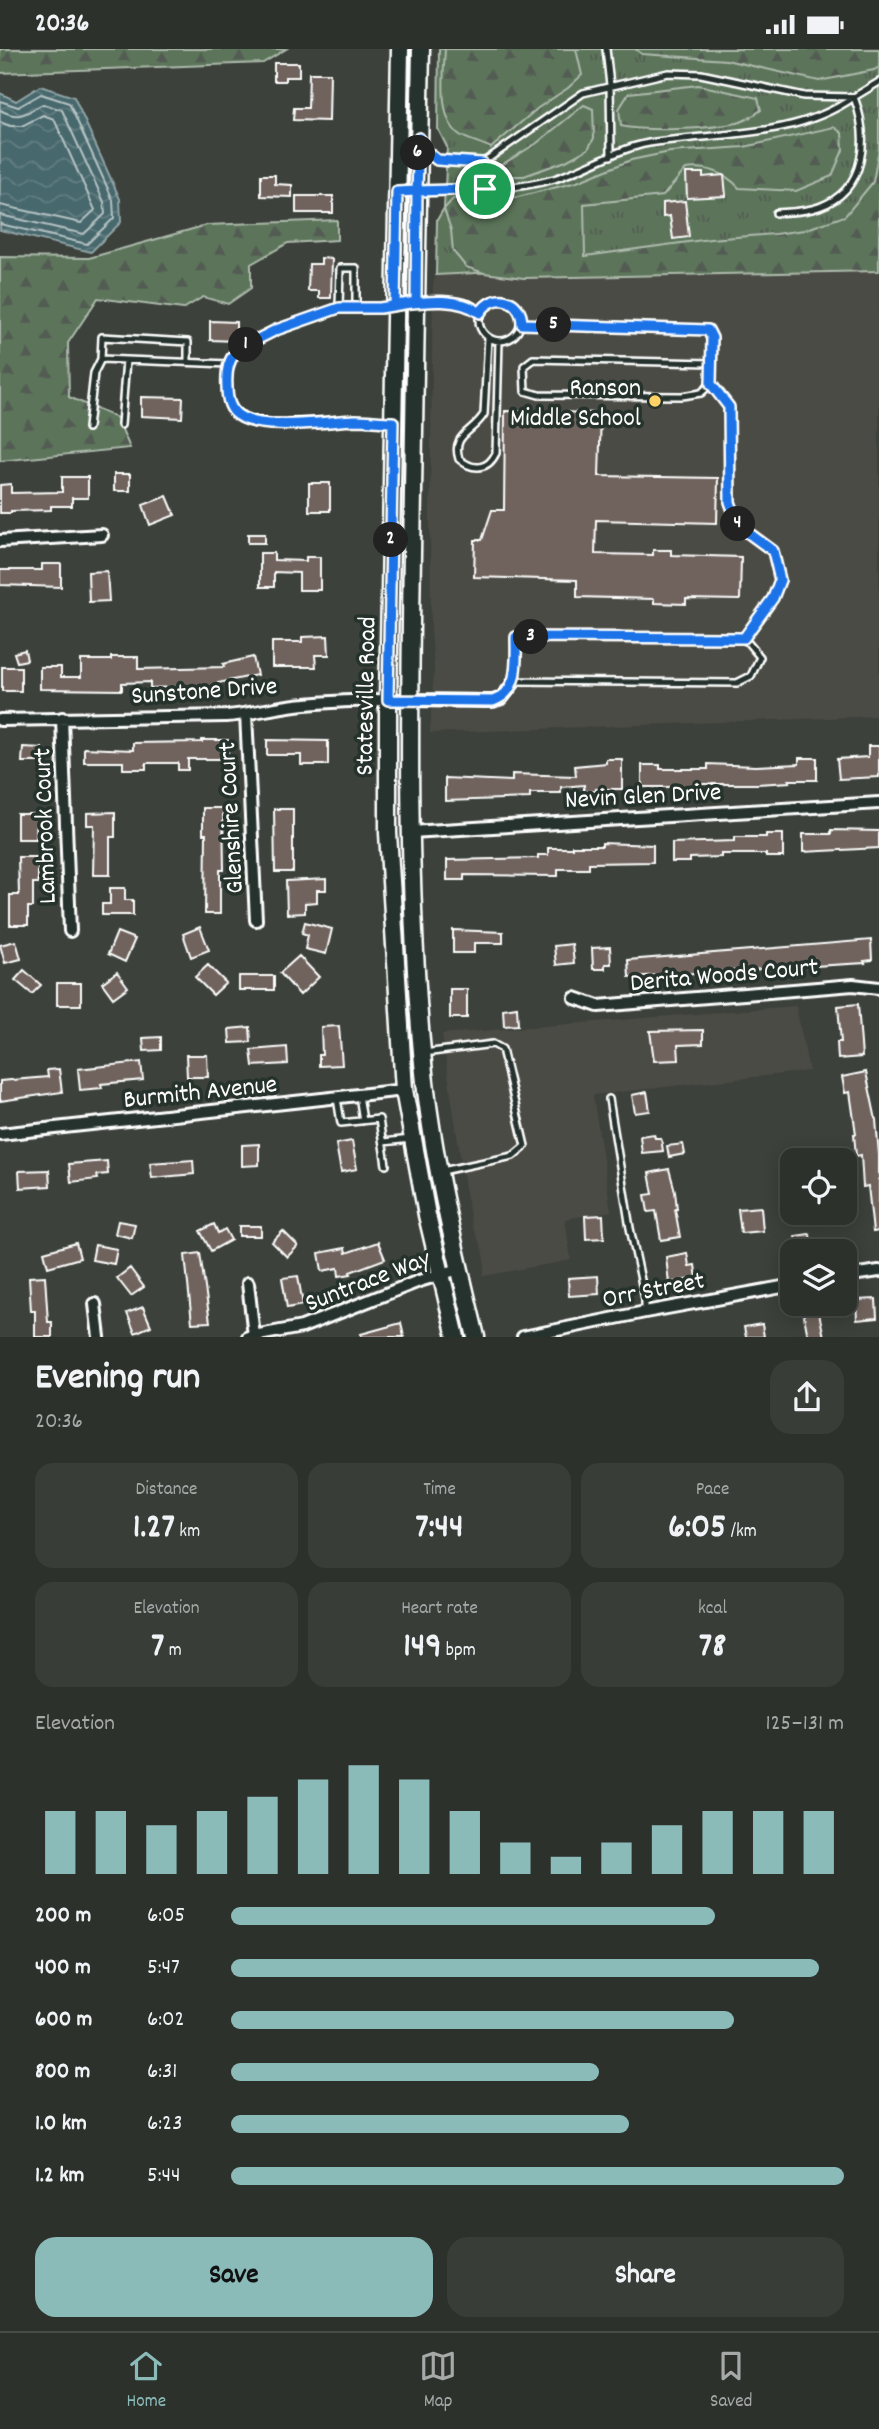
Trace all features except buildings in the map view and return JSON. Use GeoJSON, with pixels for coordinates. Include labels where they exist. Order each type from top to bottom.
{"type":"FeatureCollection","features":[{"type":"Feature","properties":{"kind":"main road","name":"Statesville Road"},"geometry":{"type":"LineString","coordinates":[[400,49],[388,833],[404,1090],[440,1275],[456,1337]]}},
{"type":"Feature","properties":{"kind":"main road","name":"Statesville Road"},"geometry":{"type":"LineString","coordinates":[[421,49],[411,700],[412,895],[422,1053],[439,1172],[476,1337]]}},
{"type":"Feature","properties":{"kind":"street"},"geometry":{"type":"LineString","coordinates":[[0,541],[102,535]]}},
{"type":"Feature","properties":{"kind":"street","name":"Sunstone Drive"},"geometry":{"type":"LineString","coordinates":[[0,720],[246,714],[303,704],[388,700],[493,701],[502,698],[515,681]]}},
{"type":"Feature","properties":{"kind":"street","name":"Glenshire Court"},"geometry":{"type":"LineString","coordinates":[[246,714],[256,920]]}},
{"type":"Feature","properties":{"kind":"street","name":"Lambrook Court"},"geometry":{"type":"LineString","coordinates":[[62,718],[69,931]]}},
{"type":"Feature","properties":{"kind":"street","name":"Nevin Glen Drive"},"geometry":{"type":"LineString","coordinates":[[411,832],[879,803]]}},
{"type":"Feature","properties":{"kind":"street","name":"Derita Woods Court"},"geometry":{"type":"LineString","coordinates":[[575,998],[598,1006],[853,985],[879,988]]}},
{"type":"Feature","properties":{"kind":"street","name":"Burmith Avenue"},"geometry":{"type":"LineString","coordinates":[[0,1134],[404,1090]]}},
{"type":"Feature","properties":{"kind":"street","name":"Suntrace Way"},"geometry":{"type":"LineString","coordinates":[[248,1337],[302,1327],[459,1269]]}},
{"type":"Feature","properties":{"kind":"street"},"geometry":{"type":"LineString","coordinates":[[857,1274],[879,1271]]}},
{"type":"Feature","properties":{"kind":"street"},"geometry":{"type":"LineString","coordinates":[[248,1283],[254,1336]]}},
{"type":"Feature","properties":{"kind":"street","name":"Orr Street"},"geometry":{"type":"LineString","coordinates":[[523,1337],[780,1287]]}},
{"type":"Feature","properties":{"kind":"street"},"geometry":{"type":"LineString","coordinates":[[95,1304],[99,1337]]}},
{"type":"Feature","properties":{"kind":"lane"},"geometry":{"type":"LineString","coordinates":[[607,49],[611,156]]}},
{"type":"Feature","properties":{"kind":"lane"},"geometry":{"type":"LineString","coordinates":[[419,138],[427,152],[437,160],[482,163],[583,93],[668,73],[701,74],[804,96],[854,96]]}},
{"type":"Feature","properties":{"kind":"lane"},"geometry":{"type":"LineString","coordinates":[[397,192],[514,188],[555,178],[646,144],[790,127],[837,109],[879,82]]}},
{"type":"Feature","properties":{"kind":"lane"},"geometry":{"type":"LineString","coordinates":[[776,213],[820,207],[844,191],[860,164],[864,141],[861,116],[854,96]]}},
{"type":"Feature","properties":{"kind":"lane"},"geometry":{"type":"LineString","coordinates":[[482,163],[485,189]]}},
{"type":"Feature","properties":{"kind":"lane"},"geometry":{"type":"LineString","coordinates":[[339,308],[340,268],[356,268],[356,307]]}},
{"type":"Feature","properties":{"kind":"lane"},"geometry":{"type":"LineString","coordinates":[[495,299],[509,300],[519,310],[522,324],[515,336],[499,341],[488,337],[480,326],[480,313],[495,299]]}},
{"type":"Feature","properties":{"kind":"lane"},"geometry":{"type":"LineString","coordinates":[[393,422],[356,420],[271,423],[245,419],[235,413],[229,401],[227,386],[232,355],[240,348],[300,320],[339,308],[380,308],[416,302],[469,304],[480,313]]}},
{"type":"Feature","properties":{"kind":"lane"},"geometry":{"type":"LineString","coordinates":[[522,324],[708,330],[712,338],[711,384],[729,407],[730,502],[739,526],[773,551],[780,580],[773,598],[744,638]]}},
{"type":"Feature","properties":{"kind":"lane"},"geometry":{"type":"LineString","coordinates":[[88,428],[94,373],[101,359],[102,337],[188,342],[188,362]]}},
{"type":"Feature","properties":{"kind":"lane"},"geometry":{"type":"LineString","coordinates":[[488,337],[484,414],[481,421],[461,435],[457,442],[459,459],[473,467],[488,465],[496,453],[499,341]]}},
{"type":"Feature","properties":{"kind":"lane"},"geometry":{"type":"LineString","coordinates":[[101,359],[229,364]]}},
{"type":"Feature","properties":{"kind":"lane"},"geometry":{"type":"LineString","coordinates":[[711,363],[533,359],[524,366],[525,391],[539,395],[682,396],[701,393],[711,384]]}},
{"type":"Feature","properties":{"kind":"lane"},"geometry":{"type":"LineString","coordinates":[[121,425],[126,360]]}},
{"type":"Feature","properties":{"kind":"lane"},"geometry":{"type":"LineString","coordinates":[[516,637],[744,638],[760,657],[751,676],[737,683],[515,681],[516,637]]}},
{"type":"Feature","properties":{"kind":"lane"},"geometry":{"type":"LineString","coordinates":[[422,1053],[493,1044],[502,1049],[525,1146],[513,1156],[439,1172]]}},
{"type":"Feature","properties":{"kind":"lane"},"geometry":{"type":"LineString","coordinates":[[359,1095],[363,1121]]}},
{"type":"Feature","properties":{"kind":"lane"},"geometry":{"type":"LineString","coordinates":[[337,1098],[341,1123],[379,1119],[386,1165]]}},
{"type":"Feature","properties":{"kind":"lane"},"geometry":{"type":"LineString","coordinates":[[609,1099],[630,1228],[645,1299],[645,1312]]}},
{"type":"Feature","properties":{"kind":"lane"},"geometry":{"type":"LineString","coordinates":[[383,1142],[412,1139]]}},
{"type":"Feature","properties":{"kind":"shaded area","name":"Ranson Middle School"},"geometry":{"type":"Polygon","coordinates":[[[879,254],[879,716],[430,733],[434,668],[430,518],[433,284],[436,275],[879,254]]]}},
{"type":"Feature","properties":{"kind":"shaded area"},"geometry":{"type":"Polygon","coordinates":[[[796,1006],[809,1071],[593,1095],[611,1211],[565,1219],[571,1260],[483,1276],[485,1265],[482,1248],[472,1226],[442,1034],[796,1006]]]}},
{"type":"Feature","properties":{"kind":"green space"},"geometry":{"type":"Polygon","coordinates":[[[0,49],[286,49],[263,63],[0,73],[0,49]]]}},
{"type":"Feature","properties":{"kind":"green space"},"geometry":{"type":"Polygon","coordinates":[[[439,49],[879,49],[879,254],[436,275],[437,220],[444,208],[447,147],[438,129],[439,49]]]}},
{"type":"Feature","properties":{"kind":"green space"},"geometry":{"type":"Polygon","coordinates":[[[445,49],[576,49],[582,75],[491,148],[460,135],[448,118],[443,83],[445,49]]]}},
{"type":"Feature","properties":{"kind":"green space"},"geometry":{"type":"Polygon","coordinates":[[[635,49],[879,49],[879,67],[819,81],[726,60],[642,54],[635,49]]]}},
{"type":"Feature","properties":{"kind":"green space"},"geometry":{"type":"Polygon","coordinates":[[[698,85],[758,98],[761,110],[740,122],[711,127],[662,129],[621,126],[619,109],[629,93],[698,85]]]}},
{"type":"Feature","properties":{"kind":"green space"},"geometry":{"type":"Polygon","coordinates":[[[584,105],[593,109],[594,138],[588,149],[566,161],[524,176],[498,176],[495,169],[537,143],[584,105]]]}},
{"type":"Feature","properties":{"kind":"green space"},"geometry":{"type":"Polygon","coordinates":[[[834,127],[842,133],[843,150],[832,176],[796,191],[739,188],[716,172],[694,168],[686,169],[663,196],[584,204],[585,256],[710,239],[804,230],[845,216],[873,182],[879,148],[879,271],[524,278],[484,273],[466,267],[453,251],[451,230],[444,209],[453,199],[518,197],[577,182],[631,160],[670,152],[744,147],[834,127]]]}},
{"type":"Feature","properties":{"kind":"green space"},"geometry":{"type":"Polygon","coordinates":[[[337,220],[337,240],[288,243],[251,264],[251,288],[228,304],[203,297],[183,309],[98,298],[68,343],[69,397],[117,418],[130,448],[0,461],[0,257],[89,258],[207,225],[337,220]]]}},
{"type":"Feature","properties":{"kind":"water"},"geometry":{"type":"Polygon","coordinates":[[[40,86],[74,97],[120,199],[121,222],[91,252],[0,230],[0,93],[16,101],[40,86]]]}},
{"type":"Feature","properties":{"kind":"place","name":"Ranson Middle School"},"geometry":{"type":"Point","coordinates":[655,401]}},
{"type":"Feature","properties":{"kind":"route"},"geometry":{"type":"LineString","coordinates":[[485,189],[417,191],[416,302],[380,308],[339,308],[312,316],[240,348],[232,355],[229,364],[229,401],[235,413],[245,419],[271,423],[356,420],[393,422],[388,700],[493,701],[502,698],[515,681],[516,637],[744,638],[773,598],[780,580],[773,551],[739,526],[730,502],[729,407],[711,384],[712,338],[708,330],[522,324],[519,310],[509,300],[502,299],[489,302],[480,313],[469,304],[448,302],[416,302],[395,305],[397,192],[417,191],[419,138],[427,152],[437,160],[482,163],[485,189]]}}]}
